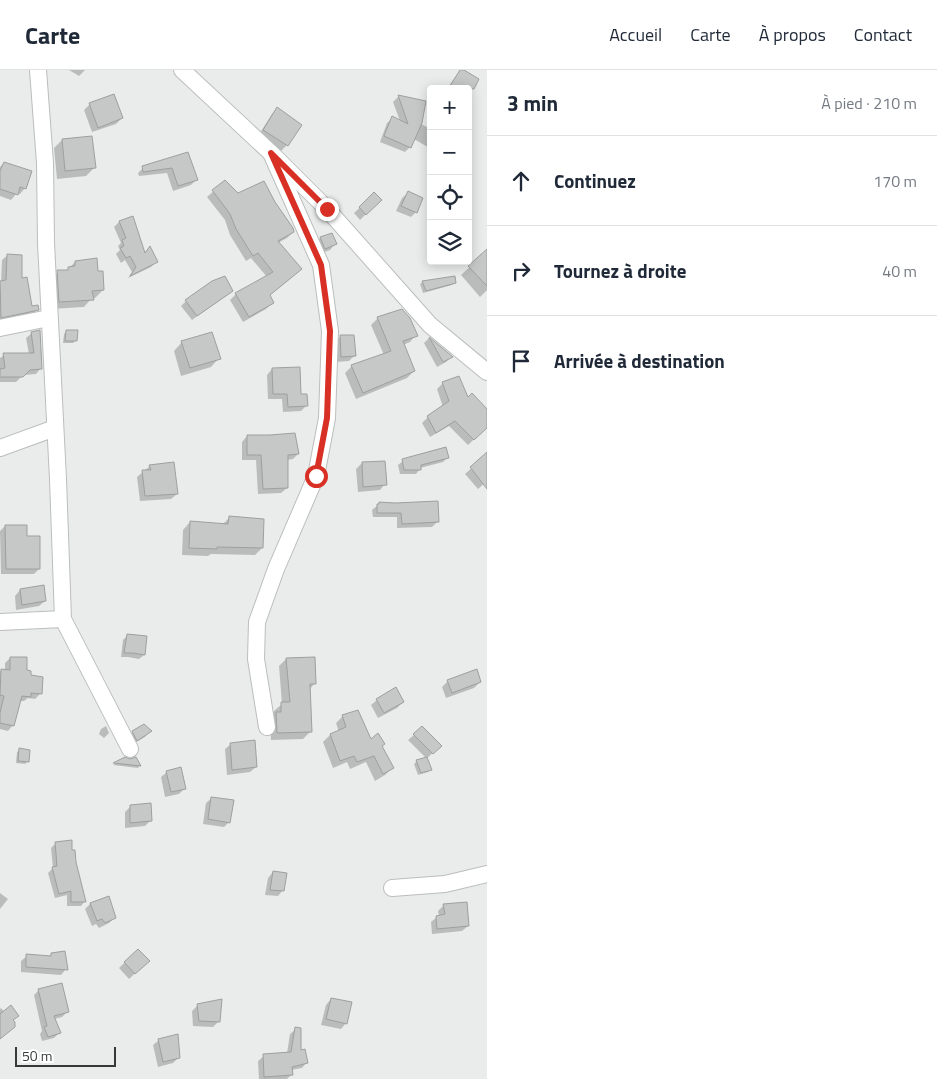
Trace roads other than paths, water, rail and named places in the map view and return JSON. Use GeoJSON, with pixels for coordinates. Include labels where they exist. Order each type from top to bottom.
{"type":"FeatureCollection","features":[{"type":"Feature","properties":{"kind":"street"},"geometry":{"type":"LineString","coordinates":[[38,70],[45,163],[46,243],[63,619],[130,749]]}},
{"type":"Feature","properties":{"kind":"street"},"geometry":{"type":"LineString","coordinates":[[182,70],[271,153],[327,209],[430,325],[487,372]]}},
{"type":"Feature","properties":{"kind":"street"},"geometry":{"type":"LineString","coordinates":[[267,728],[256,659],[257,622],[276,569],[316,476],[327,418],[330,331],[321,265],[271,153]]}},
{"type":"Feature","properties":{"kind":"street"},"geometry":{"type":"LineString","coordinates":[[0,328],[49,318]]}},
{"type":"Feature","properties":{"kind":"street"},"geometry":{"type":"LineString","coordinates":[[0,448],[55,428]]}},
{"type":"Feature","properties":{"kind":"street"},"geometry":{"type":"LineString","coordinates":[[0,622],[63,619]]}},
{"type":"Feature","properties":{"kind":"street"},"geometry":{"type":"LineString","coordinates":[[392,888],[445,884],[487,874]]}}]}
